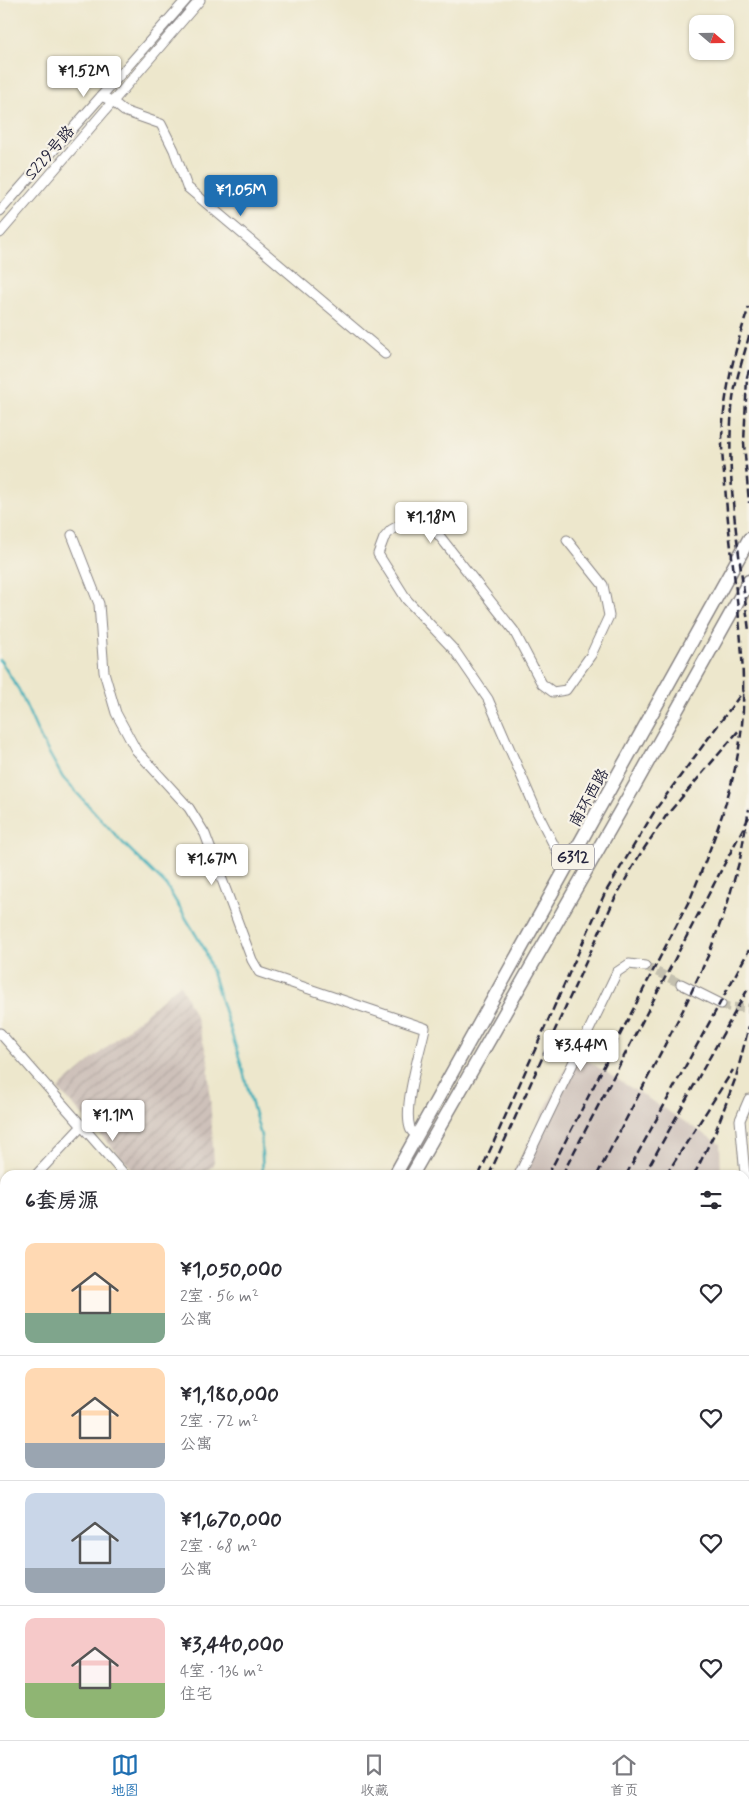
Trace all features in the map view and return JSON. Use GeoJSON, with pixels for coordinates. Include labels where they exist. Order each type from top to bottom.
{"type":"FeatureCollection","features":[{"type":"Feature","properties":{"kind":"highway","name":"南环西路"},"geometry":{"type":"LineString","coordinates":[[398,1170],[749,539]]}},
{"type":"Feature","properties":{"kind":"highway","name":"G312"},"geometry":{"type":"LineString","coordinates":[[415,1170],[635,785],[749,581]]}},
{"type":"Feature","properties":{"kind":"street","name":"S229号路"},"geometry":{"type":"LineString","coordinates":[[0,211],[186,0]]}},
{"type":"Feature","properties":{"kind":"street","name":"S229号路"},"geometry":{"type":"LineString","coordinates":[[0,233],[200,0]]}},
{"type":"Feature","properties":{"kind":"street"},"geometry":{"type":"LineString","coordinates":[[101,96],[112,101],[124,111],[161,124],[174,150],[187,186],[385,354]]}},
{"type":"Feature","properties":{"kind":"street"},"geometry":{"type":"LineString","coordinates":[[566,869],[537,812],[488,699],[455,650],[407,600],[378,554],[384,538],[391,530],[407,521],[419,520],[434,529],[514,631],[542,684],[553,692],[566,690],[591,655],[609,616],[603,585],[567,540]]}},
{"type":"Feature","properties":{"kind":"street"},"geometry":{"type":"LineString","coordinates":[[72,535],[98,604],[104,672],[116,713],[136,750],[189,808],[205,834],[252,960],[259,972],[425,1028],[410,1095],[408,1120],[410,1130],[417,1136]]}},
{"type":"Feature","properties":{"kind":"street"},"geometry":{"type":"LineString","coordinates":[[521,1170],[616,972],[629,964],[645,966]]}},
{"type":"Feature","properties":{"kind":"street"},"geometry":{"type":"LineString","coordinates":[[680,984],[721,1004]]}},
{"type":"Feature","properties":{"kind":"street"},"geometry":{"type":"LineString","coordinates":[[0,1033],[121,1170]]}},
{"type":"Feature","properties":{"kind":"street"},"geometry":{"type":"LineString","coordinates":[[745,1170],[740,1120],[749,1099]]}},
{"type":"Feature","properties":{"kind":"street"},"geometry":{"type":"LineString","coordinates":[[41,1170],[82,1126]]}},
{"type":"Feature","properties":{"kind":"shaded area"},"geometry":{"type":"Polygon","coordinates":[[[180,984],[197,1020],[208,1059],[214,1165],[208,1170],[133,1170],[58,1089],[180,984]]]}},
{"type":"Feature","properties":{"kind":"shaded area"},"geometry":{"type":"Polygon","coordinates":[[[574,1052],[720,1144],[721,1170],[515,1170],[574,1052]]]}},
{"type":"Feature","properties":{"kind":"waterway"},"geometry":{"type":"LineString","coordinates":[[0,660],[19,690],[40,737],[63,778],[123,843],[166,885],[205,950],[239,1057],[261,1136],[263,1170]]}},
{"type":"Feature","properties":{"kind":"tunnel"},"geometry":{"type":"LineString","coordinates":[[645,966],[681,984]]}},
{"type":"Feature","properties":{"kind":"tunnel"},"geometry":{"type":"LineString","coordinates":[[721,1004],[728,1007],[749,1008]]}},
{"type":"Feature","properties":{"kind":"railway"},"geometry":{"type":"LineString","coordinates":[[551,1170],[691,897],[709,852],[732,781],[741,732],[743,680],[740,624],[727,513],[722,444],[724,410],[730,374],[749,307]]}},
{"type":"Feature","properties":{"kind":"railway"},"geometry":{"type":"LineString","coordinates":[[749,336],[733,399],[730,457],[734,515],[749,631]]}},
{"type":"Feature","properties":{"kind":"railway"},"geometry":{"type":"LineString","coordinates":[[749,370],[747,377],[744,443],[749,503]]}},
{"type":"Feature","properties":{"kind":"railway"},"geometry":{"type":"LineString","coordinates":[[481,1170],[605,893],[656,809],[744,690]]}},
{"type":"Feature","properties":{"kind":"railway"},"geometry":{"type":"LineString","coordinates":[[491,1170],[615,898],[639,856],[666,816],[740,729]]}},
{"type":"Feature","properties":{"kind":"railway"},"geometry":{"type":"LineString","coordinates":[[600,1170],[683,1010],[708,956],[727,905],[740,859],[749,809]]}},
{"type":"Feature","properties":{"kind":"railway"},"geometry":{"type":"LineString","coordinates":[[565,1170],[749,817]]}},
{"type":"Feature","properties":{"kind":"railway"},"geometry":{"type":"LineString","coordinates":[[629,1170],[749,950]]}},
{"type":"Feature","properties":{"kind":"railway"},"geometry":{"type":"LineString","coordinates":[[647,1170],[749,987]]}},
{"type":"Feature","properties":{"kind":"railway"},"geometry":{"type":"LineString","coordinates":[[696,1170],[716,1130],[736,1077],[749,1026]]}},
{"type":"Feature","properties":{"kind":"railway"},"geometry":{"type":"LineString","coordinates":[[669,1170],[733,1070]]}}]}
